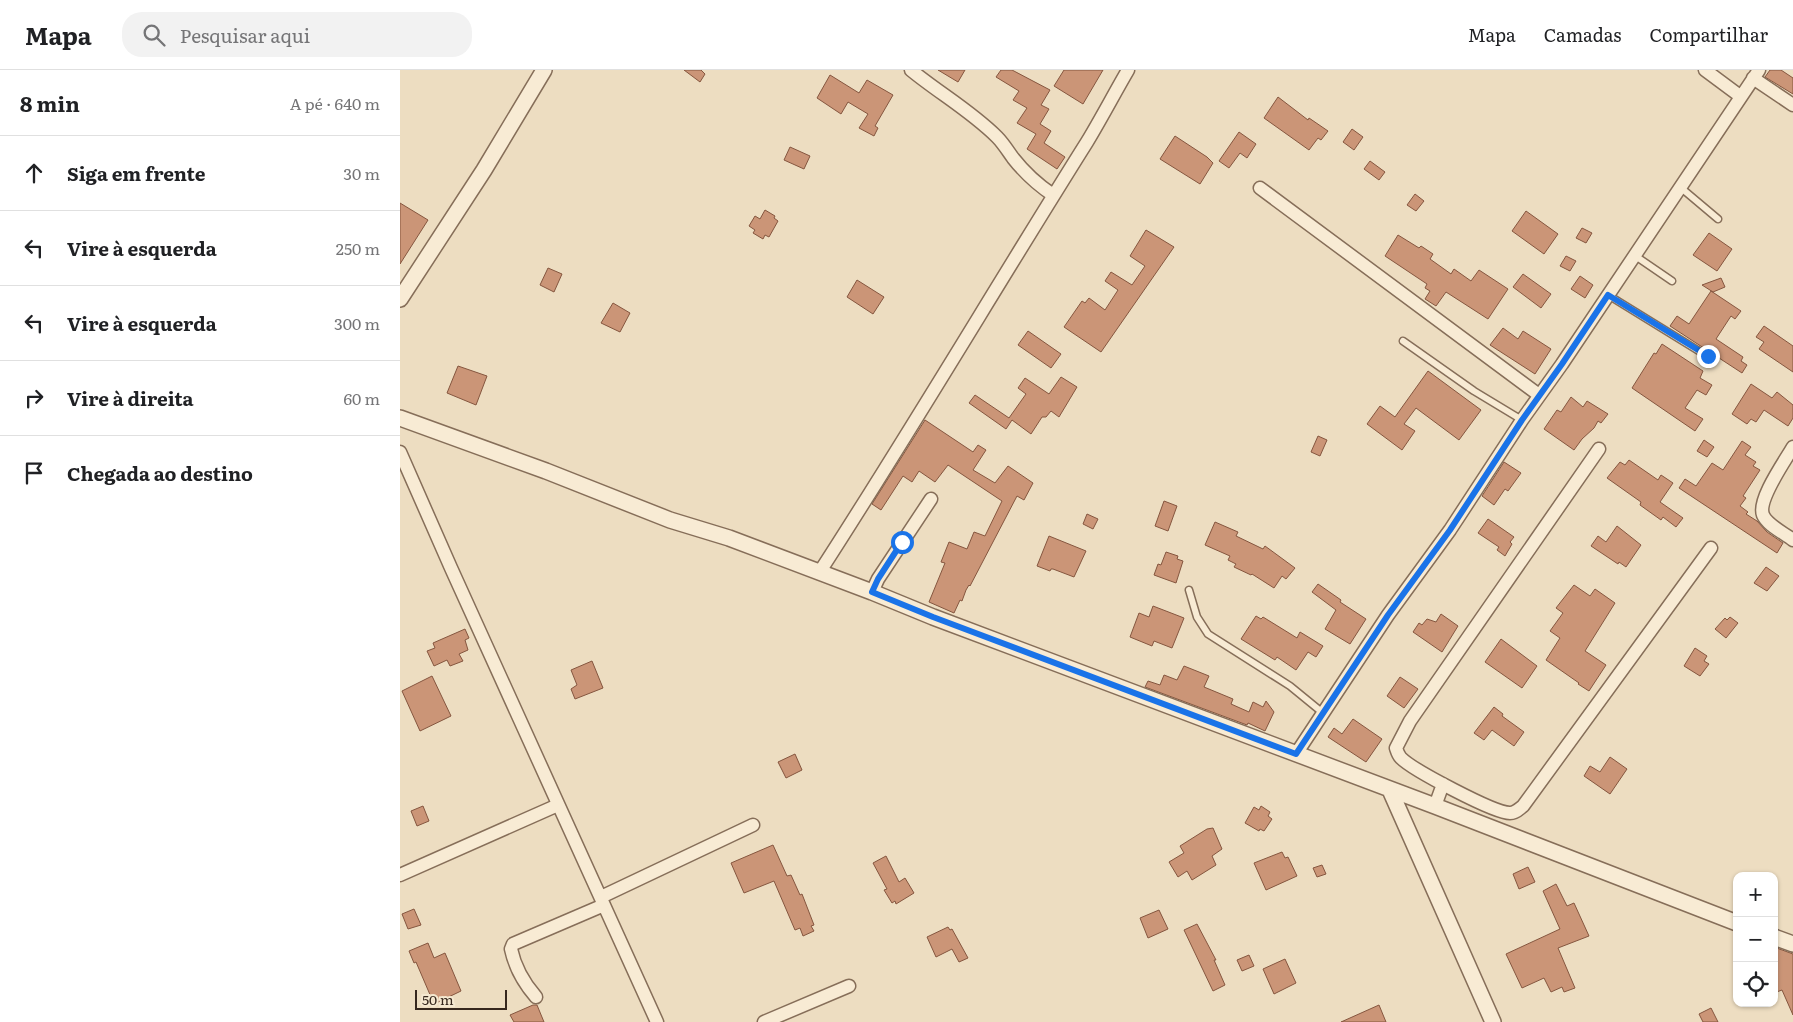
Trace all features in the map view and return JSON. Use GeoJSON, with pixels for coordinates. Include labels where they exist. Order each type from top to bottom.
{"type":"FeatureCollection","features":[{"type":"Feature","properties":{"kind":"street"},"geometry":{"type":"LineString","coordinates":[[400,299],[484,170],[544,70]]}},
{"type":"Feature","properties":{"kind":"street"},"geometry":{"type":"LineString","coordinates":[[911,70],[981,123],[998,138],[1015,160],[1041,187],[1053,195]]}},
{"type":"Feature","properties":{"kind":"street"},"geometry":{"type":"LineString","coordinates":[[819,573],[1088,141],[1128,70]]}},
{"type":"Feature","properties":{"kind":"street"},"geometry":{"type":"LineString","coordinates":[[1705,70],[1740,96]]}},
{"type":"Feature","properties":{"kind":"street"},"geometry":{"type":"LineString","coordinates":[[1296,754],[1388,615],[1450,530],[1522,420],[1756,74],[1793,105]]}},
{"type":"Feature","properties":{"kind":"street"},"geometry":{"type":"LineString","coordinates":[[1260,188],[1539,395]]}},
{"type":"Feature","properties":{"kind":"street"},"geometry":{"type":"LineString","coordinates":[[400,418],[546,471],[670,520],[729,538],[872,592],[933,617],[1435,806],[1733,921]]}},
{"type":"Feature","properties":{"kind":"street"},"geometry":{"type":"LineString","coordinates":[[1793,447],[1765,495],[1762,512],[1763,516],[1770,523],[1793,540]]}},
{"type":"Feature","properties":{"kind":"street"},"geometry":{"type":"LineString","coordinates":[[1599,450],[1410,721],[1396,748],[1399,757],[1443,784],[1495,809],[1516,812],[1523,806],[1711,548]]}},
{"type":"Feature","properties":{"kind":"street"},"geometry":{"type":"LineString","coordinates":[[400,452],[428,518],[657,1022]]}},
{"type":"Feature","properties":{"kind":"street"},"geometry":{"type":"LineString","coordinates":[[872,592],[878,579],[931,499]]}},
{"type":"Feature","properties":{"kind":"street"},"geometry":{"type":"LineString","coordinates":[[1435,806],[1443,784]]}},
{"type":"Feature","properties":{"kind":"street"},"geometry":{"type":"LineString","coordinates":[[1390,790],[1493,1022]]}},
{"type":"Feature","properties":{"kind":"street"},"geometry":{"type":"LineString","coordinates":[[400,875],[558,805]]}},
{"type":"Feature","properties":{"kind":"street"},"geometry":{"type":"LineString","coordinates":[[536,997],[518,972],[511,949],[513,944],[753,825]]}},
{"type":"Feature","properties":{"kind":"street"},"geometry":{"type":"LineString","coordinates":[[1778,938],[1793,944]]}},
{"type":"Feature","properties":{"kind":"street"},"geometry":{"type":"LineString","coordinates":[[764,1022],[849,986]]}},
{"type":"Feature","properties":{"kind":"lane"},"geometry":{"type":"LineString","coordinates":[[1680,187],[1718,220]]}},
{"type":"Feature","properties":{"kind":"lane"},"geometry":{"type":"LineString","coordinates":[[1634,255],[1672,281]]}},
{"type":"Feature","properties":{"kind":"lane"},"geometry":{"type":"LineString","coordinates":[[1608,295],[1708,356]]}},
{"type":"Feature","properties":{"kind":"lane"},"geometry":{"type":"LineString","coordinates":[[1403,341],[1474,390],[1522,420]]}},
{"type":"Feature","properties":{"kind":"lane"},"geometry":{"type":"LineString","coordinates":[[1189,590],[1197,618],[1208,634],[1290,686],[1323,713]]}},
{"type":"Feature","properties":{"kind":"building"},"geometry":{"type":"Polygon","coordinates":[[[684,70],[701,70],[705,74],[700,82],[684,70]]]}},
{"type":"Feature","properties":{"kind":"building"},"geometry":{"type":"Polygon","coordinates":[[[938,70],[965,70],[958,82],[938,70]]]}},
{"type":"Feature","properties":{"kind":"building"},"geometry":{"type":"Polygon","coordinates":[[[1001,70],[1012,70],[1050,90],[1041,105],[1049,109],[1040,124],[1051,131],[1044,143],[1065,157],[1057,169],[1027,149],[1036,134],[1017,123],[1027,108],[1013,100],[1019,91],[996,77],[1001,70]]]}},
{"type":"Feature","properties":{"kind":"building"},"geometry":{"type":"Polygon","coordinates":[[[1064,70],[1103,70],[1083,104],[1054,86],[1064,70]]]}},
{"type":"Feature","properties":{"kind":"building"},"geometry":{"type":"Polygon","coordinates":[[[1770,70],[1781,70],[1793,78],[1793,94],[1765,77],[1770,70]]]}},
{"type":"Feature","properties":{"kind":"building"},"geometry":{"type":"Polygon","coordinates":[[[830,75],[859,93],[867,80],[893,95],[875,126],[878,128],[874,136],[859,128],[868,114],[848,102],[841,114],[817,98],[830,75]]]}},
{"type":"Feature","properties":{"kind":"building"},"geometry":{"type":"Polygon","coordinates":[[[1278,97],[1308,120],[1309,118],[1328,131],[1321,140],[1318,138],[1309,150],[1264,118],[1278,97]]]}},
{"type":"Feature","properties":{"kind":"building"},"geometry":{"type":"Polygon","coordinates":[[[1352,129],[1363,137],[1354,150],[1343,142],[1352,129]]]}},
{"type":"Feature","properties":{"kind":"building"},"geometry":{"type":"Polygon","coordinates":[[[1239,132],[1256,144],[1247,158],[1240,153],[1229,168],[1219,161],[1239,132]]]}},
{"type":"Feature","properties":{"kind":"building"},"geometry":{"type":"Polygon","coordinates":[[[1175,136],[1213,163],[1200,184],[1160,159],[1175,136]]]}},
{"type":"Feature","properties":{"kind":"building"},"geometry":{"type":"Polygon","coordinates":[[[790,147],[810,156],[804,169],[784,160],[790,147]]]}},
{"type":"Feature","properties":{"kind":"building"},"geometry":{"type":"Polygon","coordinates":[[[1370,161],[1385,172],[1379,180],[1364,169],[1370,161]]]}},
{"type":"Feature","properties":{"kind":"building"},"geometry":{"type":"Polygon","coordinates":[[[1415,194],[1424,201],[1416,211],[1407,205],[1415,194]]]}},
{"type":"Feature","properties":{"kind":"building"},"geometry":{"type":"Polygon","coordinates":[[[400,203],[428,220],[400,264],[400,203]]]}},
{"type":"Feature","properties":{"kind":"building"},"geometry":{"type":"Polygon","coordinates":[[[765,210],[775,216],[774,218],[778,221],[769,237],[765,235],[763,239],[753,233],[755,230],[749,226],[755,216],[760,219],[765,210]]]}},
{"type":"Feature","properties":{"kind":"building"},"geometry":{"type":"Polygon","coordinates":[[[1526,211],[1558,234],[1544,254],[1512,231],[1526,211]]]}},
{"type":"Feature","properties":{"kind":"building"},"geometry":{"type":"Polygon","coordinates":[[[1582,228],[1592,233],[1586,243],[1576,238],[1582,228]]]}},
{"type":"Feature","properties":{"kind":"building"},"geometry":{"type":"Polygon","coordinates":[[[1146,230],[1174,247],[1101,352],[1064,327],[1082,301],[1085,303],[1089,298],[1105,310],[1118,290],[1105,281],[1111,272],[1132,285],[1145,266],[1130,256],[1146,230]]]}},
{"type":"Feature","properties":{"kind":"building"},"geometry":{"type":"Polygon","coordinates":[[[1709,233],[1732,249],[1717,271],[1693,255],[1709,233]]]}},
{"type":"Feature","properties":{"kind":"building"},"geometry":{"type":"Polygon","coordinates":[[[1398,235],[1433,254],[1430,259],[1451,274],[1454,269],[1471,281],[1479,270],[1508,289],[1488,319],[1446,292],[1436,306],[1425,299],[1430,291],[1425,288],[1427,284],[1385,256],[1398,235]]]}},
{"type":"Feature","properties":{"kind":"building"},"geometry":{"type":"Polygon","coordinates":[[[1566,256],[1576,261],[1570,271],[1560,266],[1566,256]]]}},
{"type":"Feature","properties":{"kind":"building"},"geometry":{"type":"Polygon","coordinates":[[[548,268],[562,274],[554,292],[540,285],[548,268]]]}},
{"type":"Feature","properties":{"kind":"building"},"geometry":{"type":"Polygon","coordinates":[[[1523,274],[1551,294],[1541,308],[1513,287],[1523,274]]]}},
{"type":"Feature","properties":{"kind":"building"},"geometry":{"type":"Polygon","coordinates":[[[1580,276],[1593,285],[1585,298],[1571,289],[1580,276]]]}},
{"type":"Feature","properties":{"kind":"building"},"geometry":{"type":"Polygon","coordinates":[[[1721,278],[1725,287],[1713,292],[1702,285],[1721,278]]]}},
{"type":"Feature","properties":{"kind":"building"},"geometry":{"type":"Polygon","coordinates":[[[857,280],[884,297],[873,314],[847,297],[857,280]]]}},
{"type":"Feature","properties":{"kind":"building"},"geometry":{"type":"Polygon","coordinates":[[[1711,291],[1741,311],[1735,319],[1731,316],[1716,339],[1743,357],[1741,361],[1747,365],[1742,373],[1670,326],[1677,316],[1689,324],[1711,291]]]}},
{"type":"Feature","properties":{"kind":"building"},"geometry":{"type":"Polygon","coordinates":[[[613,303],[630,313],[620,332],[601,323],[613,303]]]}},
{"type":"Feature","properties":{"kind":"building"},"geometry":{"type":"Polygon","coordinates":[[[1764,326],[1793,346],[1793,372],[1759,349],[1764,342],[1756,337],[1764,326]]]}},
{"type":"Feature","properties":{"kind":"building"},"geometry":{"type":"Polygon","coordinates":[[[1503,328],[1518,339],[1523,331],[1551,349],[1535,374],[1490,345],[1503,328]]]}},
{"type":"Feature","properties":{"kind":"building"},"geometry":{"type":"Polygon","coordinates":[[[1028,331],[1061,354],[1051,368],[1018,345],[1028,331]]]}},
{"type":"Feature","properties":{"kind":"building"},"geometry":{"type":"Polygon","coordinates":[[[1662,344],[1703,371],[1700,378],[1712,385],[1706,395],[1697,390],[1685,408],[1703,419],[1695,431],[1632,388],[1654,353],[1656,354],[1662,344]]]}},
{"type":"Feature","properties":{"kind":"building"},"geometry":{"type":"Polygon","coordinates":[[[458,366],[487,376],[476,405],[447,393],[458,366]]]}},
{"type":"Feature","properties":{"kind":"building"},"geometry":{"type":"Polygon","coordinates":[[[1428,371],[1481,410],[1459,440],[1416,408],[1404,424],[1415,431],[1402,450],[1367,424],[1380,406],[1395,417],[1428,371]]]}},
{"type":"Feature","properties":{"kind":"building"},"geometry":{"type":"Polygon","coordinates":[[[1061,377],[1077,387],[1059,417],[1051,411],[1046,417],[1042,417],[1031,434],[1012,420],[1006,429],[969,403],[975,395],[1009,418],[1026,394],[1018,388],[1025,378],[1049,394],[1061,377]]]}},
{"type":"Feature","properties":{"kind":"building"},"geometry":{"type":"Polygon","coordinates":[[[1751,384],[1772,398],[1777,392],[1793,405],[1793,418],[1788,426],[1764,410],[1756,422],[1751,419],[1747,424],[1732,414],[1751,384]]]}},
{"type":"Feature","properties":{"kind":"building"},"geometry":{"type":"Polygon","coordinates":[[[1571,397],[1583,407],[1587,401],[1608,414],[1601,423],[1598,421],[1574,450],[1544,429],[1557,410],[1561,412],[1571,397]]]}},
{"type":"Feature","properties":{"kind":"building"},"geometry":{"type":"Polygon","coordinates":[[[925,420],[973,452],[978,445],[986,450],[973,470],[995,483],[1008,466],[1033,483],[1024,500],[1017,496],[954,613],[929,602],[945,563],[941,562],[949,542],[967,549],[974,532],[985,536],[1002,501],[948,465],[935,482],[919,471],[912,482],[903,476],[881,510],[872,504],[925,420]]]}},
{"type":"Feature","properties":{"kind":"building"},"geometry":{"type":"Polygon","coordinates":[[[1318,436],[1327,440],[1320,456],[1311,452],[1318,436]]]}},
{"type":"Feature","properties":{"kind":"building"},"geometry":{"type":"Polygon","coordinates":[[[1704,440],[1714,447],[1707,457],[1697,451],[1704,440]]]}},
{"type":"Feature","properties":{"kind":"building"},"geometry":{"type":"Polygon","coordinates":[[[1742,441],[1751,447],[1745,455],[1756,462],[1753,466],[1760,470],[1743,496],[1746,498],[1740,506],[1748,512],[1746,514],[1783,543],[1777,553],[1679,488],[1685,479],[1696,486],[1712,463],[1723,470],[1742,441]]]}},
{"type":"Feature","properties":{"kind":"building"},"geometry":{"type":"Polygon","coordinates":[[[1629,460],[1658,480],[1661,475],[1673,483],[1660,502],[1683,518],[1676,527],[1663,517],[1661,520],[1640,505],[1641,502],[1607,478],[1620,462],[1625,465],[1629,460]]]}},
{"type":"Feature","properties":{"kind":"building"},"geometry":{"type":"Polygon","coordinates":[[[1504,462],[1521,473],[1508,491],[1505,489],[1494,505],[1482,496],[1504,462]]]}},
{"type":"Feature","properties":{"kind":"building"},"geometry":{"type":"Polygon","coordinates":[[[1164,501],[1177,506],[1168,531],[1155,526],[1164,501]]]}},
{"type":"Feature","properties":{"kind":"building"},"geometry":{"type":"Polygon","coordinates":[[[1087,514],[1098,519],[1093,529],[1083,524],[1087,514]]]}},
{"type":"Feature","properties":{"kind":"building"},"geometry":{"type":"Polygon","coordinates":[[[1488,519],[1514,537],[1505,556],[1497,550],[1499,547],[1478,533],[1488,519]]]}},
{"type":"Feature","properties":{"kind":"building"},"geometry":{"type":"Polygon","coordinates":[[[1215,522],[1238,532],[1236,536],[1263,549],[1265,546],[1295,568],[1286,579],[1282,576],[1274,588],[1252,574],[1234,567],[1236,564],[1228,560],[1230,556],[1205,545],[1215,522]]]}},
{"type":"Feature","properties":{"kind":"building"},"geometry":{"type":"Polygon","coordinates":[[[1617,526],[1641,545],[1626,567],[1619,562],[1618,564],[1591,546],[1598,536],[1606,542],[1617,526]]]}},
{"type":"Feature","properties":{"kind":"building"},"geometry":{"type":"Polygon","coordinates":[[[1049,536],[1086,551],[1074,577],[1053,569],[1050,571],[1037,566],[1049,536]]]}},
{"type":"Feature","properties":{"kind":"building"},"geometry":{"type":"Polygon","coordinates":[[[1166,552],[1178,556],[1177,559],[1183,561],[1176,583],[1154,575],[1158,564],[1161,565],[1166,552]]]}},
{"type":"Feature","properties":{"kind":"building"},"geometry":{"type":"Polygon","coordinates":[[[1766,567],[1779,576],[1767,591],[1754,583],[1766,567]]]}},
{"type":"Feature","properties":{"kind":"building"},"geometry":{"type":"Polygon","coordinates":[[[1318,584],[1341,600],[1340,602],[1366,619],[1350,644],[1325,629],[1336,610],[1312,592],[1318,584]]]}},
{"type":"Feature","properties":{"kind":"building"},"geometry":{"type":"Polygon","coordinates":[[[1574,585],[1590,596],[1595,589],[1615,603],[1585,651],[1606,665],[1589,691],[1546,660],[1560,638],[1550,631],[1563,613],[1556,608],[1574,585]]]}},
{"type":"Feature","properties":{"kind":"building"},"geometry":{"type":"Polygon","coordinates":[[[1153,606],[1184,618],[1172,648],[1154,641],[1152,646],[1130,637],[1139,613],[1149,617],[1153,606]]]}},
{"type":"Feature","properties":{"kind":"building"},"geometry":{"type":"Polygon","coordinates":[[[1441,614],[1458,626],[1442,652],[1413,632],[1419,623],[1422,625],[1427,619],[1436,622],[1441,614]]]}},
{"type":"Feature","properties":{"kind":"building"},"geometry":{"type":"Polygon","coordinates":[[[1256,616],[1261,619],[1263,617],[1297,638],[1300,632],[1323,646],[1316,657],[1308,652],[1296,670],[1277,657],[1275,660],[1241,639],[1256,616]]]}},
{"type":"Feature","properties":{"kind":"building"},"geometry":{"type":"Polygon","coordinates":[[[1730,617],[1738,623],[1726,638],[1715,629],[1725,618],[1727,620],[1730,617]]]}},
{"type":"Feature","properties":{"kind":"building"},"geometry":{"type":"Polygon","coordinates":[[[465,629],[469,638],[465,640],[468,650],[459,654],[463,661],[450,666],[447,660],[434,666],[427,651],[435,648],[433,643],[465,629]]]}},
{"type":"Feature","properties":{"kind":"building"},"geometry":{"type":"Polygon","coordinates":[[[1501,639],[1537,666],[1522,688],[1485,662],[1501,639]]]}},
{"type":"Feature","properties":{"kind":"building"},"geometry":{"type":"Polygon","coordinates":[[[1695,648],[1707,656],[1704,661],[1709,664],[1700,676],[1684,666],[1695,648]]]}},
{"type":"Feature","properties":{"kind":"building"},"geometry":{"type":"Polygon","coordinates":[[[592,661],[603,688],[575,699],[571,689],[577,685],[571,670],[592,661]]]}},
{"type":"Feature","properties":{"kind":"building"},"geometry":{"type":"Polygon","coordinates":[[[1184,666],[1209,676],[1204,687],[1233,699],[1231,704],[1249,712],[1253,702],[1263,707],[1266,701],[1274,712],[1265,731],[1248,723],[1247,725],[1145,687],[1148,681],[1160,685],[1164,675],[1177,680],[1184,666]]]}},
{"type":"Feature","properties":{"kind":"building"},"geometry":{"type":"Polygon","coordinates":[[[432,676],[451,716],[420,731],[402,691],[432,676]]]}},
{"type":"Feature","properties":{"kind":"building"},"geometry":{"type":"Polygon","coordinates":[[[1400,677],[1418,689],[1404,708],[1387,696],[1400,677]]]}},
{"type":"Feature","properties":{"kind":"building"},"geometry":{"type":"Polygon","coordinates":[[[1494,707],[1503,714],[1502,716],[1524,732],[1514,746],[1492,730],[1484,740],[1474,733],[1494,707]]]}},
{"type":"Feature","properties":{"kind":"building"},"geometry":{"type":"Polygon","coordinates":[[[1353,719],[1382,739],[1366,762],[1328,737],[1334,728],[1342,734],[1353,719]]]}},
{"type":"Feature","properties":{"kind":"building"},"geometry":{"type":"Polygon","coordinates":[[[795,754],[802,770],[786,778],[778,762],[795,754]]]}},
{"type":"Feature","properties":{"kind":"building"},"geometry":{"type":"Polygon","coordinates":[[[1610,757],[1627,769],[1610,794],[1584,776],[1590,766],[1600,772],[1610,757]]]}},
{"type":"Feature","properties":{"kind":"building"},"geometry":{"type":"Polygon","coordinates":[[[423,806],[429,821],[417,826],[411,811],[423,806]]]}},
{"type":"Feature","properties":{"kind":"building"},"geometry":{"type":"Polygon","coordinates":[[[1261,806],[1270,812],[1268,816],[1272,819],[1264,831],[1260,829],[1259,831],[1245,823],[1254,807],[1259,810],[1261,806]]]}},
{"type":"Feature","properties":{"kind":"building"},"geometry":{"type":"Polygon","coordinates":[[[1213,828],[1222,849],[1212,856],[1216,865],[1192,880],[1187,871],[1178,877],[1169,862],[1184,853],[1180,846],[1207,829],[1213,828]]]}},
{"type":"Feature","properties":{"kind":"building"},"geometry":{"type":"Polygon","coordinates":[[[773,845],[787,876],[791,875],[800,895],[802,894],[814,925],[811,926],[814,931],[803,936],[800,928],[795,930],[774,881],[744,893],[731,863],[773,845]]]}},
{"type":"Feature","properties":{"kind":"building"},"geometry":{"type":"Polygon","coordinates":[[[1282,852],[1285,858],[1288,857],[1297,876],[1266,890],[1254,863],[1282,852]]]}},
{"type":"Feature","properties":{"kind":"building"},"geometry":{"type":"Polygon","coordinates":[[[886,856],[899,882],[905,878],[914,893],[896,904],[895,901],[892,903],[884,890],[887,889],[873,863],[886,856]]]}},
{"type":"Feature","properties":{"kind":"building"},"geometry":{"type":"Polygon","coordinates":[[[1322,865],[1326,874],[1317,877],[1313,868],[1322,865]]]}},
{"type":"Feature","properties":{"kind":"building"},"geometry":{"type":"Polygon","coordinates":[[[1528,867],[1535,882],[1519,889],[1513,874],[1528,867]]]}},
{"type":"Feature","properties":{"kind":"building"},"geometry":{"type":"Polygon","coordinates":[[[1556,884],[1567,906],[1574,903],[1589,936],[1558,948],[1575,988],[1564,992],[1562,987],[1551,992],[1544,978],[1522,988],[1506,954],[1560,929],[1543,891],[1556,884]]]}},
{"type":"Feature","properties":{"kind":"building"},"geometry":{"type":"Polygon","coordinates":[[[414,909],[421,925],[408,929],[402,914],[414,909]]]}},
{"type":"Feature","properties":{"kind":"building"},"geometry":{"type":"Polygon","coordinates":[[[1159,910],[1168,929],[1148,938],[1140,918],[1159,910]]]}},
{"type":"Feature","properties":{"kind":"building"},"geometry":{"type":"Polygon","coordinates":[[[1197,924],[1216,960],[1214,960],[1225,985],[1213,991],[1184,930],[1197,924]]]}},
{"type":"Feature","properties":{"kind":"building"},"geometry":{"type":"Polygon","coordinates":[[[948,927],[950,930],[952,929],[968,958],[959,962],[952,949],[936,957],[927,937],[948,927]]]}},
{"type":"Feature","properties":{"kind":"building"},"geometry":{"type":"Polygon","coordinates":[[[428,943],[434,958],[445,953],[461,991],[434,1004],[416,962],[414,963],[409,951],[428,943]]]}},
{"type":"Feature","properties":{"kind":"building"},"geometry":{"type":"Polygon","coordinates":[[[1778,948],[1793,954],[1793,1015],[1782,990],[1778,992],[1778,948]]]}},
{"type":"Feature","properties":{"kind":"building"},"geometry":{"type":"Polygon","coordinates":[[[1249,955],[1254,966],[1242,971],[1237,960],[1249,955]]]}},
{"type":"Feature","properties":{"kind":"building"},"geometry":{"type":"Polygon","coordinates":[[[1285,959],[1296,983],[1274,994],[1263,969],[1285,959]]]}},
{"type":"Feature","properties":{"kind":"building"},"geometry":{"type":"Polygon","coordinates":[[[537,1005],[544,1022],[514,1022],[510,1015],[537,1005]]]}},
{"type":"Feature","properties":{"kind":"building"},"geometry":{"type":"Polygon","coordinates":[[[1379,1005],[1386,1022],[1341,1022],[1379,1005]]]}},
{"type":"Feature","properties":{"kind":"building"},"geometry":{"type":"Polygon","coordinates":[[[1711,1008],[1718,1022],[1703,1022],[1699,1014],[1711,1008]]]}},
{"type":"Feature","properties":{"kind":"route"},"geometry":{"type":"LineString","coordinates":[[902,542],[878,579],[872,592],[933,617],[1296,754],[1388,615],[1450,530],[1522,420],[1608,295],[1708,356]]}}]}
